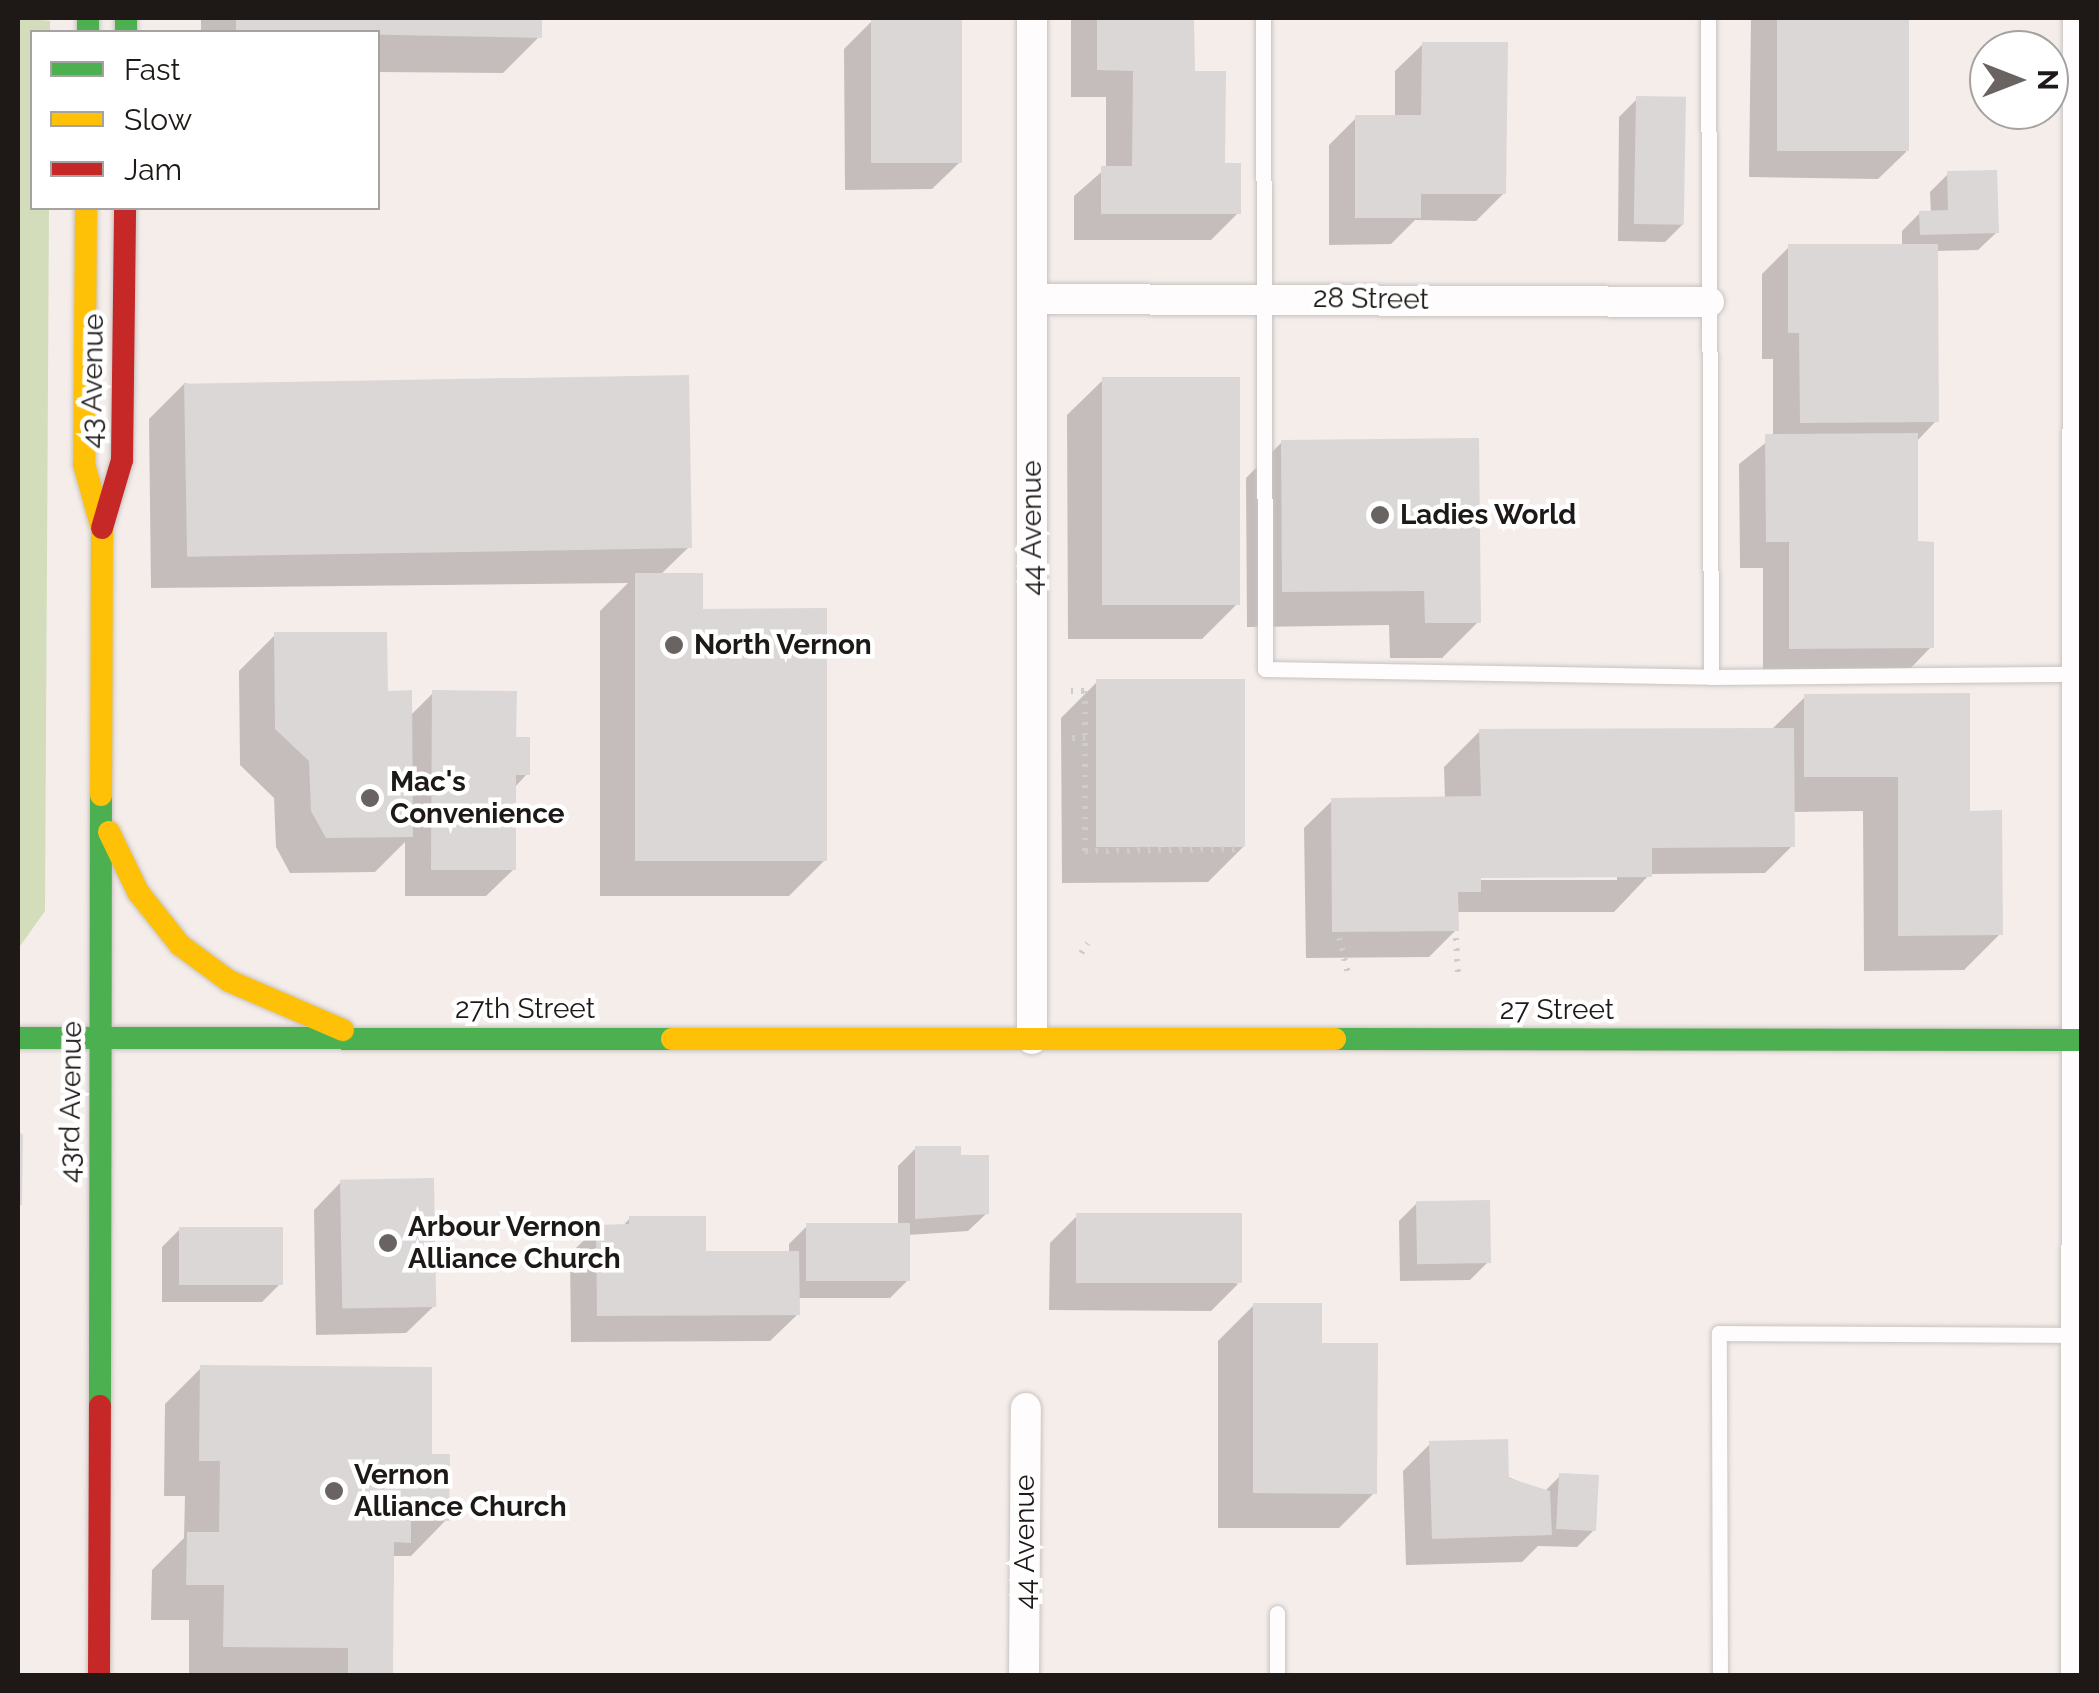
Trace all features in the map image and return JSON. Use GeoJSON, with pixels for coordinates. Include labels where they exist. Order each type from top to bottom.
{"type":"FeatureCollection","features":[{"type":"Feature","properties":{"kind":"main road","name":"43 Avenue"},"geometry":{"type":"LineString","coordinates":[[86,210],[84,464],[102,529]]}},
{"type":"Feature","properties":{"kind":"main road","name":"43 Avenue"},"geometry":{"type":"LineString","coordinates":[[102,529],[122,460],[125,210]]}},
{"type":"Feature","properties":{"kind":"main road","name":"43rd Avenue"},"geometry":{"type":"LineString","coordinates":[[99,1676],[102,529]]}},
{"type":"Feature","properties":{"kind":"main road"},"geometry":{"type":"LineString","coordinates":[[104,822],[138,892],[180,945],[229,982],[362,1038]]}},
{"type":"Feature","properties":{"kind":"main road","name":"27th Street"},"geometry":{"type":"LineString","coordinates":[[18,1038],[1032,1038]]}},
{"type":"Feature","properties":{"kind":"main road","name":"27 Street"},"geometry":{"type":"LineString","coordinates":[[1032,1038],[2081,1040]]}},
{"type":"Feature","properties":{"kind":"street","name":"44 Avenue"},"geometry":{"type":"LineString","coordinates":[[1032,18],[1032,1038]]}},
{"type":"Feature","properties":{"kind":"street"},"geometry":{"type":"LineString","coordinates":[[2076,1676],[2081,1040],[2078,18]]}},
{"type":"Feature","properties":{"kind":"street","name":"28 Street"},"geometry":{"type":"LineString","coordinates":[[1033,299],[1710,302]]}},
{"type":"Feature","properties":{"kind":"street","name":"44 Avenue"},"geometry":{"type":"LineString","coordinates":[[1024,1676],[1026,1408]]}},
{"type":"Feature","properties":{"kind":"lane"},"geometry":{"type":"LineString","coordinates":[[1263,18],[1265,668],[1711,677],[2081,674]]}},
{"type":"Feature","properties":{"kind":"lane"},"geometry":{"type":"LineString","coordinates":[[1708,18],[1711,677]]}},
{"type":"Feature","properties":{"kind":"lane"},"geometry":{"type":"LineString","coordinates":[[1720,1676],[1719,1333],[2080,1335]]}},
{"type":"Feature","properties":{"kind":"lane"},"geometry":{"type":"LineString","coordinates":[[1277,1613],[1277,1676]]}},
{"type":"Feature","properties":{"kind":"path"},"geometry":{"type":"LineString","coordinates":[[1070,691],[1084,691],[1084,851],[1242,849]]}},
{"type":"Feature","properties":{"kind":"path"},"geometry":{"type":"LineString","coordinates":[[1072,738],[1084,738]]}},
{"type":"Feature","properties":{"kind":"path"},"geometry":{"type":"LineString","coordinates":[[1339,938],[1349,977]]}},
{"type":"Feature","properties":{"kind":"path"},"geometry":{"type":"LineString","coordinates":[[1456,938],[1458,976]]}},
{"type":"Feature","properties":{"kind":"path"},"geometry":{"type":"LineString","coordinates":[[1081,953],[1088,943]]}},
{"type":"Feature","properties":{"kind":"green space"},"geometry":{"type":"Polygon","coordinates":[[[18,18],[50,21],[50,30],[30,30],[30,210],[49,210],[45,911],[18,949],[18,18]]]}},
{"type":"Feature","properties":{"kind":"building"},"geometry":{"type":"Polygon","coordinates":[[[236,18],[542,18],[542,38],[380,35],[380,30],[236,30],[236,18]]]}},
{"type":"Feature","properties":{"kind":"building"},"geometry":{"type":"Polygon","coordinates":[[[1097,18],[1194,18],[1195,71],[1226,71],[1225,163],[1241,163],[1241,214],[1101,214],[1101,166],[1132,166],[1133,71],[1097,70],[1097,18]]]}},
{"type":"Feature","properties":{"kind":"building"},"geometry":{"type":"Polygon","coordinates":[[[1777,18],[1909,18],[1909,151],[1777,151],[1777,18]]]}},
{"type":"Feature","properties":{"kind":"building"},"geometry":{"type":"Polygon","coordinates":[[[871,19],[962,19],[962,163],[871,163],[871,19]]]}},
{"type":"Feature","properties":{"kind":"building"},"geometry":{"type":"Polygon","coordinates":[[[1422,42],[1508,42],[1506,194],[1421,194],[1421,218],[1355,218],[1355,115],[1421,115],[1422,42]]]}},
{"type":"Feature","properties":{"kind":"building"},"geometry":{"type":"Polygon","coordinates":[[[1636,96],[1686,97],[1684,225],[1634,224],[1636,96]]]}},
{"type":"Feature","properties":{"kind":"building"},"geometry":{"type":"Polygon","coordinates":[[[1997,170],[1999,233],[1920,235],[1919,211],[1948,210],[1947,171],[1997,170]]]}},
{"type":"Feature","properties":{"kind":"building"},"geometry":{"type":"Polygon","coordinates":[[[1788,244],[1938,244],[1939,422],[1800,423],[1799,333],[1788,333],[1788,244]]]}},
{"type":"Feature","properties":{"kind":"building"},"geometry":{"type":"Polygon","coordinates":[[[689,375],[692,548],[187,557],[184,384],[689,375]]]}},
{"type":"Feature","properties":{"kind":"building"},"geometry":{"type":"Polygon","coordinates":[[[1102,377],[1240,377],[1240,605],[1102,605],[1102,377]]]}},
{"type":"Feature","properties":{"kind":"building"},"geometry":{"type":"Polygon","coordinates":[[[1918,433],[1918,541],[1934,542],[1934,648],[1789,649],[1789,542],[1766,542],[1765,434],[1918,433]]]}},
{"type":"Feature","properties":{"kind":"building","name":"Ladies World"},"geometry":{"type":"Polygon","coordinates":[[[1479,438],[1481,623],[1425,623],[1424,591],[1282,592],[1281,440],[1479,438]]]}},
{"type":"Feature","properties":{"kind":"building"},"geometry":{"type":"Polygon","coordinates":[[[635,573],[703,573],[703,609],[827,608],[827,861],[635,861],[635,573]]]}},
{"type":"Feature","properties":{"kind":"building"},"geometry":{"type":"Polygon","coordinates":[[[274,632],[387,632],[388,691],[412,690],[413,837],[326,838],[311,811],[309,761],[275,729],[274,632]]]}},
{"type":"Feature","properties":{"kind":"building"},"geometry":{"type":"Polygon","coordinates":[[[1096,679],[1245,679],[1245,847],[1096,847],[1096,679]]]}},
{"type":"Feature","properties":{"kind":"building"},"geometry":{"type":"Polygon","coordinates":[[[432,690],[517,691],[516,737],[530,737],[530,775],[516,775],[516,870],[431,870],[432,690]]]}},
{"type":"Feature","properties":{"kind":"building"},"geometry":{"type":"Polygon","coordinates":[[[1970,693],[1970,811],[2002,810],[2003,935],[1898,936],[1898,777],[1804,777],[1804,694],[1970,693]]]}},
{"type":"Feature","properties":{"kind":"building"},"geometry":{"type":"Polygon","coordinates":[[[1794,728],[1795,847],[1652,848],[1652,877],[1481,878],[1481,892],[1458,892],[1459,931],[1332,932],[1331,798],[1481,796],[1479,729],[1794,728]]]}},
{"type":"Feature","properties":{"kind":"building"},"geometry":{"type":"Polygon","coordinates":[[[18,1130],[23,1135],[22,1205],[18,1205],[18,1130]]]}},
{"type":"Feature","properties":{"kind":"building"},"geometry":{"type":"Polygon","coordinates":[[[915,1146],[961,1146],[961,1155],[989,1155],[989,1214],[915,1219],[915,1146]]]}},
{"type":"Feature","properties":{"kind":"building","name":"Arbour Vernon Alliance Church"},"geometry":{"type":"Polygon","coordinates":[[[434,1178],[436,1307],[342,1309],[340,1180],[434,1178]]]}},
{"type":"Feature","properties":{"kind":"building"},"geometry":{"type":"Polygon","coordinates":[[[1490,1200],[1491,1263],[1417,1264],[1416,1201],[1490,1200]]]}},
{"type":"Feature","properties":{"kind":"building"},"geometry":{"type":"Polygon","coordinates":[[[1076,1213],[1242,1213],[1242,1283],[1076,1283],[1076,1213]]]}},
{"type":"Feature","properties":{"kind":"building"},"geometry":{"type":"Polygon","coordinates":[[[629,1216],[706,1216],[706,1251],[799,1251],[800,1315],[597,1316],[596,1225],[629,1224],[629,1216]]]}},
{"type":"Feature","properties":{"kind":"building"},"geometry":{"type":"Polygon","coordinates":[[[806,1223],[910,1223],[910,1281],[806,1281],[806,1223]]]}},
{"type":"Feature","properties":{"kind":"building"},"geometry":{"type":"Polygon","coordinates":[[[179,1227],[283,1227],[283,1285],[179,1285],[179,1227]]]}},
{"type":"Feature","properties":{"kind":"building"},"geometry":{"type":"Polygon","coordinates":[[[1253,1303],[1322,1303],[1322,1343],[1378,1343],[1377,1494],[1253,1493],[1253,1303]]]}},
{"type":"Feature","properties":{"kind":"building","name":"Vernon Alliance Church"},"geometry":{"type":"Polygon","coordinates":[[[200,1365],[432,1367],[432,1454],[450,1454],[449,1521],[411,1521],[411,1543],[394,1542],[393,1676],[348,1676],[348,1648],[223,1647],[224,1585],[186,1585],[187,1532],[219,1532],[220,1461],[199,1461],[200,1365]]]}},
{"type":"Feature","properties":{"kind":"building"},"geometry":{"type":"Polygon","coordinates":[[[1508,1439],[1509,1478],[1550,1491],[1552,1535],[1432,1539],[1429,1441],[1508,1439]]]}},
{"type":"Feature","properties":{"kind":"building"},"geometry":{"type":"Polygon","coordinates":[[[1559,1473],[1599,1475],[1596,1531],[1556,1529],[1559,1473]]]}},
{"type":"Feature","properties":{"kind":"traffic: fast"},"geometry":{"type":"LineString","coordinates":[[88,18],[88,30]]}},
{"type":"Feature","properties":{"kind":"traffic: fast"},"geometry":{"type":"LineString","coordinates":[[126,18],[126,30]]}},
{"type":"Feature","properties":{"kind":"traffic: fast"},"geometry":{"type":"LineString","coordinates":[[100,1406],[101,795]]}},
{"type":"Feature","properties":{"kind":"traffic: fast"},"geometry":{"type":"LineString","coordinates":[[18,1038],[672,1039]]}},
{"type":"Feature","properties":{"kind":"traffic: fast"},"geometry":{"type":"LineString","coordinates":[[1335,1039],[2082,1040]]}},
{"type":"Feature","properties":{"kind":"traffic: slow"},"geometry":{"type":"LineString","coordinates":[[86,210],[84,464],[102,529],[101,795]]}},
{"type":"Feature","properties":{"kind":"traffic: slow"},"geometry":{"type":"LineString","coordinates":[[109,832],[138,892],[180,945],[229,981],[343,1030]]}},
{"type":"Feature","properties":{"kind":"traffic: slow"},"geometry":{"type":"LineString","coordinates":[[672,1039],[1335,1039]]}},
{"type":"Feature","properties":{"kind":"traffic: jam"},"geometry":{"type":"LineString","coordinates":[[102,528],[122,460],[125,210]]}},
{"type":"Feature","properties":{"kind":"traffic: jam"},"geometry":{"type":"LineString","coordinates":[[99,1676],[100,1406]]}},
{"type":"Feature","properties":{"kind":"place","name":"Ladies World"},"geometry":{"type":"Point","coordinates":[1380,515]}},
{"type":"Feature","properties":{"kind":"place","name":"North Vernon"},"geometry":{"type":"Point","coordinates":[674,645]}},
{"type":"Feature","properties":{"kind":"place","name":"Mac's Convenience"},"geometry":{"type":"Point","coordinates":[370,798]}},
{"type":"Feature","properties":{"kind":"place","name":"Arbour Vernon Alliance Church"},"geometry":{"type":"Point","coordinates":[388,1243]}},
{"type":"Feature","properties":{"kind":"place","name":"Vernon Alliance Church"},"geometry":{"type":"Point","coordinates":[334,1491]}}]}
